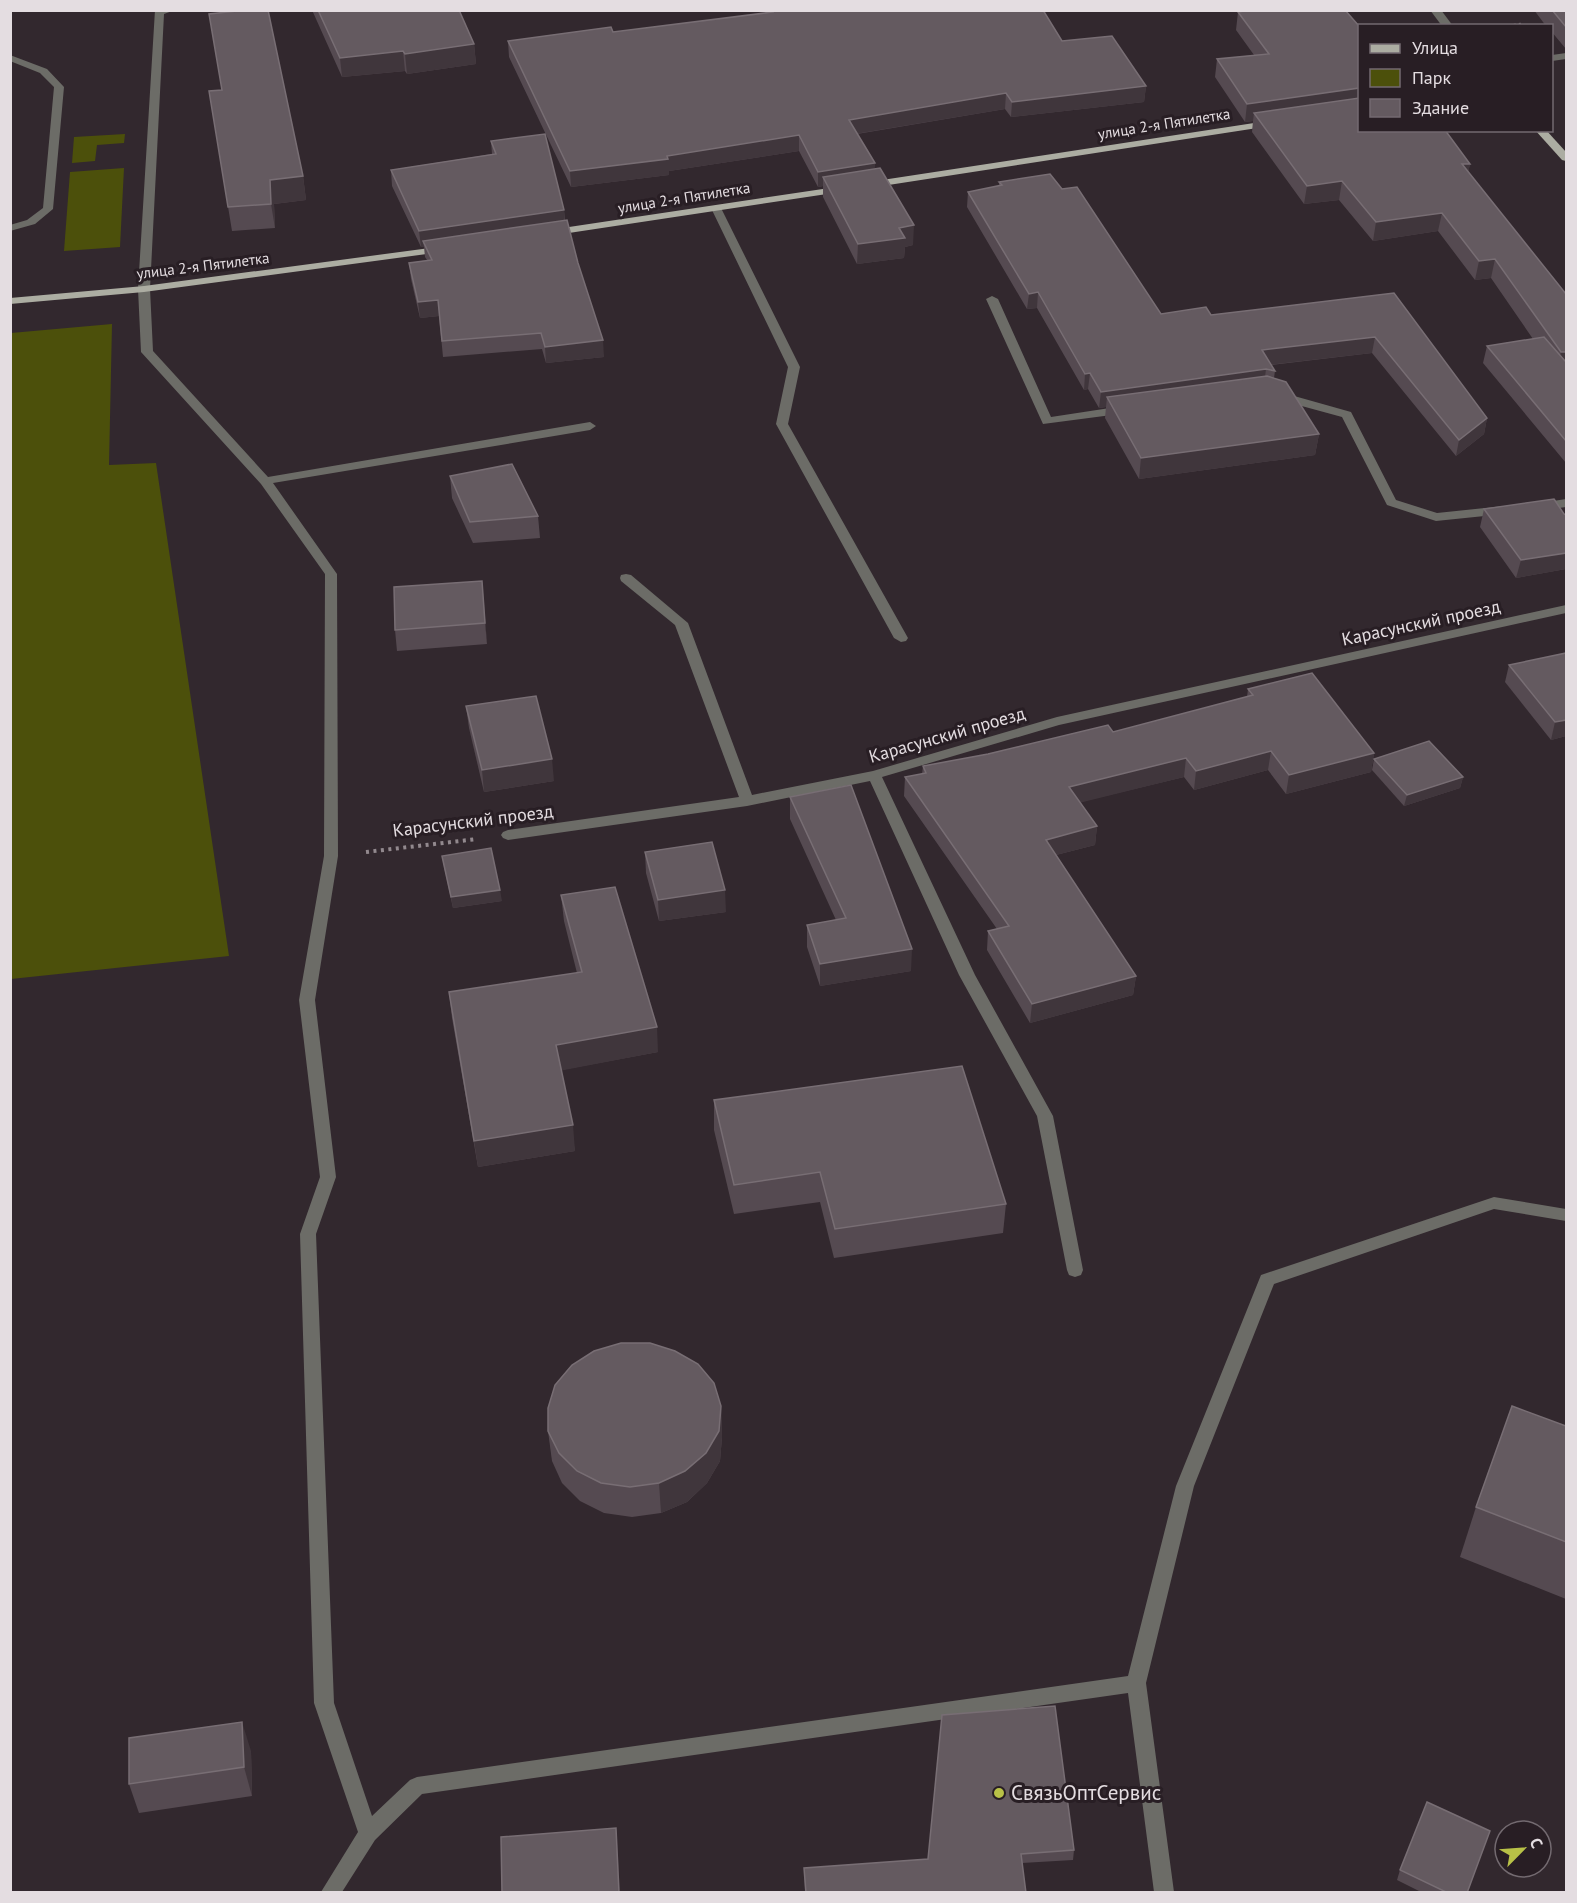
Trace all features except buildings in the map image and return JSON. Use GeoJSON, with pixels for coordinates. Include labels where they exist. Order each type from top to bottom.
{"type":"FeatureCollection","features":[{"type":"Feature","properties":{"kind":"main road","name":"улица 2-я Пятилетка"},"geometry":{"type":"LineString","coordinates":[[532,236],[1289,120]]}},
{"type":"Feature","properties":{"kind":"main road"},"geometry":{"type":"LineString","coordinates":[[1542,132],[1566,158]]}},
{"type":"Feature","properties":{"kind":"main road","name":"улица 2-я Пятилетка"},"geometry":{"type":"LineString","coordinates":[[10,301],[144,289],[451,248]]}},
{"type":"Feature","properties":{"kind":"street"},"geometry":{"type":"LineString","coordinates":[[170,10],[159,12],[144,289],[147,352],[265,481],[331,574],[331,856],[307,1000],[328,1177],[308,1234],[324,1703],[368,1833]]}},
{"type":"Feature","properties":{"kind":"street"},"geometry":{"type":"LineString","coordinates":[[1435,10],[1446,24]]}},
{"type":"Feature","properties":{"kind":"street"},"geometry":{"type":"LineString","coordinates":[[10,58],[44,71],[59,87],[48,209],[39,219],[24,226],[10,228]]}},
{"type":"Feature","properties":{"kind":"street"},"geometry":{"type":"LineString","coordinates":[[716,208],[794,367],[782,424],[901,638]]}},
{"type":"Feature","properties":{"kind":"street"},"geometry":{"type":"LineString","coordinates":[[992,299],[1047,421],[1138,408]]}},
{"type":"Feature","properties":{"kind":"street"},"geometry":{"type":"LineString","coordinates":[[1264,391],[1347,415],[1391,502],[1436,517],[1517,508]]}},
{"type":"Feature","properties":{"kind":"street"},"geometry":{"type":"LineString","coordinates":[[265,481],[590,426]]}},
{"type":"Feature","properties":{"kind":"street"},"geometry":{"type":"LineString","coordinates":[[1566,503],[1546,506],[1566,527]]}},
{"type":"Feature","properties":{"kind":"street"},"geometry":{"type":"LineString","coordinates":[[626,578],[681,623],[747,801]]}},
{"type":"Feature","properties":{"kind":"street","name":"Карасунский проезд"},"geometry":{"type":"LineString","coordinates":[[508,836],[747,801],[874,776],[1057,721],[1566,609]]}},
{"type":"Feature","properties":{"kind":"street"},"geometry":{"type":"LineString","coordinates":[[874,776],[967,975],[1045,1116],[1075,1270]]}},
{"type":"Feature","properties":{"kind":"street"},"geometry":{"type":"LineString","coordinates":[[1164,1893],[1136,1683],[1185,1486],[1267,1280],[1494,1203],[1566,1215]]}},
{"type":"Feature","properties":{"kind":"street"},"geometry":{"type":"LineString","coordinates":[[331,1893],[368,1833],[417,1786],[1136,1683]]}},
{"type":"Feature","properties":{"kind":"path","name":"Карасунский проезд"},"geometry":{"type":"LineString","coordinates":[[331,856],[508,836]]}},
{"type":"Feature","properties":{"kind":"green space"},"geometry":{"type":"Polygon","coordinates":[[[125,134],[124,143],[97,145],[95,161],[72,163],[74,137],[125,134]]]}},
{"type":"Feature","properties":{"kind":"green space"},"geometry":{"type":"Polygon","coordinates":[[[124,168],[120,247],[64,251],[70,172],[124,168]]]}},
{"type":"Feature","properties":{"kind":"green space"},"geometry":{"type":"Polygon","coordinates":[[[112,324],[109,465],[156,463],[229,956],[11,979],[11,333],[112,324]]]}},
{"type":"Feature","properties":{"kind":"place","name":"СвязьОптСервис"},"geometry":{"type":"Point","coordinates":[999,1793]}}]}
